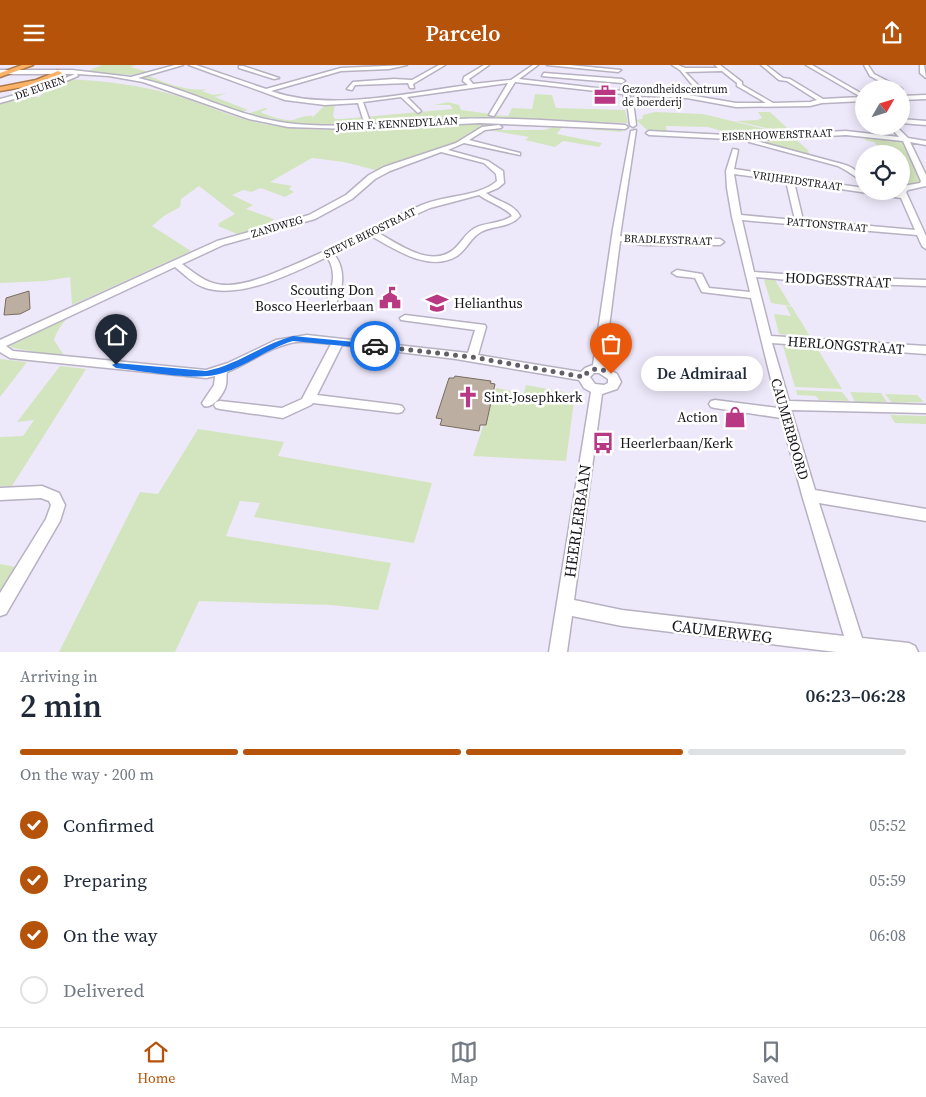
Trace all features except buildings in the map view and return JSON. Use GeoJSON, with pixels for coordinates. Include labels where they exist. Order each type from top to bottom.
{"type":"FeatureCollection","features":[{"type":"Feature","properties":{"kind":"highway"},"geometry":{"type":"LineString","coordinates":[[3,70],[28,65]]}},
{"type":"Feature","properties":{"kind":"highway"},"geometry":{"type":"LineString","coordinates":[[0,89],[38,82],[55,75]]}},
{"type":"Feature","properties":{"kind":"street"},"geometry":{"type":"LineString","coordinates":[[120,81],[181,65]]}},
{"type":"Feature","properties":{"kind":"street"},"geometry":{"type":"LineString","coordinates":[[191,65],[266,91],[308,102],[360,101],[514,80],[627,93],[684,96],[765,111],[771,107],[770,105]]}},
{"type":"Feature","properties":{"kind":"street"},"geometry":{"type":"LineString","coordinates":[[232,69],[248,65]]}},
{"type":"Feature","properties":{"kind":"street"},"geometry":{"type":"LineString","coordinates":[[266,91],[341,70],[389,68],[404,65]]}},
{"type":"Feature","properties":{"kind":"street"},"geometry":{"type":"LineString","coordinates":[[350,89],[353,85],[366,83],[413,82],[443,65]]}},
{"type":"Feature","properties":{"kind":"street"},"geometry":{"type":"LineString","coordinates":[[472,85],[466,81],[466,78],[488,65]]}},
{"type":"Feature","properties":{"kind":"street"},"geometry":{"type":"LineString","coordinates":[[492,115],[514,80],[536,65]]}},
{"type":"Feature","properties":{"kind":"street"},"geometry":{"type":"LineString","coordinates":[[549,65],[617,67],[638,127],[616,238],[598,369]]}},
{"type":"Feature","properties":{"kind":"street"},"geometry":{"type":"LineString","coordinates":[[674,65],[684,70],[719,67],[740,83],[747,84],[770,105],[810,104],[822,101],[855,99]]}},
{"type":"Feature","properties":{"kind":"street"},"geometry":{"type":"LineString","coordinates":[[763,65],[782,79],[788,80],[822,101]]}},
{"type":"Feature","properties":{"kind":"street"},"geometry":{"type":"LineString","coordinates":[[808,65],[855,93]]}},
{"type":"Feature","properties":{"kind":"street"},"geometry":{"type":"LineString","coordinates":[[866,65],[872,75],[882,80]]}},
{"type":"Feature","properties":{"kind":"street"},"geometry":{"type":"LineString","coordinates":[[922,65],[923,73],[926,76]]}},
{"type":"Feature","properties":{"kind":"street"},"geometry":{"type":"LineString","coordinates":[[241,67],[276,78]]}},
{"type":"Feature","properties":{"kind":"street","name":"JOHN F. KENNEDYLAAN"},"geometry":{"type":"LineString","coordinates":[[3,70],[120,81],[174,91]]}},
{"type":"Feature","properties":{"kind":"street","name":"JOHN F. KENNEDYLAAN"},"geometry":{"type":"LineString","coordinates":[[3,70],[55,75],[80,74],[130,78],[251,118],[301,126],[351,127],[459,121],[550,122],[638,127]]}},
{"type":"Feature","properties":{"kind":"street"},"geometry":{"type":"LineString","coordinates":[[684,70],[682,71],[697,87],[684,96]]}},
{"type":"Feature","properties":{"kind":"street"},"geometry":{"type":"LineString","coordinates":[[214,73],[223,71]]}},
{"type":"Feature","properties":{"kind":"street"},"geometry":{"type":"LineString","coordinates":[[525,73],[622,81]]}},
{"type":"Feature","properties":{"kind":"street","name":"DE EUREN"},"geometry":{"type":"LineString","coordinates":[[0,101],[43,89],[80,74]]}},
{"type":"Feature","properties":{"kind":"street"},"geometry":{"type":"LineString","coordinates":[[413,82],[410,85],[419,93]]}},
{"type":"Feature","properties":{"kind":"street"},"geometry":{"type":"LineString","coordinates":[[910,94],[918,98]]}},
{"type":"Feature","properties":{"kind":"street"},"geometry":{"type":"LineString","coordinates":[[402,95],[418,111]]}},
{"type":"Feature","properties":{"kind":"street"},"geometry":{"type":"LineString","coordinates":[[910,98],[926,97]]}},
{"type":"Feature","properties":{"kind":"street"},"geometry":{"type":"LineString","coordinates":[[360,101],[366,119]]}},
{"type":"Feature","properties":{"kind":"street","name":"ZANDWEG"},"geometry":{"type":"LineString","coordinates":[[0,346],[175,263],[226,241],[312,217],[344,200],[372,177],[387,169],[465,141],[488,127],[544,128],[550,127],[550,122]]}},
{"type":"Feature","properties":{"kind":"street"},"geometry":{"type":"LineString","coordinates":[[910,122],[926,123]]}},
{"type":"Feature","properties":{"kind":"street","name":"EISENHOWERSTRAAT"},"geometry":{"type":"LineString","coordinates":[[649,133],[746,138],[836,133],[905,139],[926,143]]}},
{"type":"Feature","properties":{"kind":"street"},"geometry":{"type":"LineString","coordinates":[[901,135],[908,145]]}},
{"type":"Feature","properties":{"kind":"street"},"geometry":{"type":"LineString","coordinates":[[746,138],[750,141],[840,165],[850,169],[855,174]]}},
{"type":"Feature","properties":{"kind":"street"},"geometry":{"type":"LineString","coordinates":[[465,141],[518,154]]}},
{"type":"Feature","properties":{"kind":"street"},"geometry":{"type":"LineString","coordinates":[[910,149],[926,183],[910,187]]}},
{"type":"Feature","properties":{"kind":"street","name":"STEVE BIKOSTRAAT"},"geometry":{"type":"LineString","coordinates":[[175,263],[201,283],[229,288],[257,282],[329,253],[430,205],[479,192],[499,184],[502,178],[500,173],[486,162],[441,150]]}},
{"type":"Feature","properties":{"kind":"street","name":"CAUMERBOORD"},"geometry":{"type":"LineString","coordinates":[[735,150],[730,171],[736,217],[755,296],[809,495],[857,649]]}},
{"type":"Feature","properties":{"kind":"street","name":"VRIJHEIDSTRAAT"},"geometry":{"type":"LineString","coordinates":[[730,171],[855,189]]}},
{"type":"Feature","properties":{"kind":"street"},"geometry":{"type":"LineString","coordinates":[[789,179],[800,223]]}},
{"type":"Feature","properties":{"kind":"street"},"geometry":{"type":"LineString","coordinates":[[372,233],[424,259],[440,259],[450,256],[475,231],[508,222],[516,216],[512,209],[491,201],[479,192]]}},
{"type":"Feature","properties":{"kind":"street"},"geometry":{"type":"LineString","coordinates":[[905,200],[918,233],[926,246]]}},
{"type":"Feature","properties":{"kind":"street","name":"PATTONSTRAAT"},"geometry":{"type":"LineString","coordinates":[[736,217],[918,233]]}},
{"type":"Feature","properties":{"kind":"street","name":"BRADLEYSTRAAT"},"geometry":{"type":"LineString","coordinates":[[616,238],[644,242],[720,242]]}},
{"type":"Feature","properties":{"kind":"street"},"geometry":{"type":"LineString","coordinates":[[329,253],[337,265],[338,280],[329,307]]}},
{"type":"Feature","properties":{"kind":"street"},"geometry":{"type":"LineString","coordinates":[[677,273],[699,276],[705,290],[755,296]]}},
{"type":"Feature","properties":{"kind":"street","name":"HODGESSTRAAT"},"geometry":{"type":"LineString","coordinates":[[750,274],[791,278],[926,283]]}},
{"type":"Feature","properties":{"kind":"street"},"geometry":{"type":"LineString","coordinates":[[405,318],[481,327],[472,357]]}},
{"type":"Feature","properties":{"kind":"street"},"geometry":{"type":"LineString","coordinates":[[0,346],[10,354],[206,374],[222,371],[287,339],[307,338],[472,357],[584,377]]}},
{"type":"Feature","properties":{"kind":"street","name":"HERLONGSTRAAT"},"geometry":{"type":"LineString","coordinates":[[767,339],[926,350]]}},
{"type":"Feature","properties":{"kind":"street"},"geometry":{"type":"LineString","coordinates":[[222,371],[220,386],[214,404],[283,413],[307,403],[338,342]]}},
{"type":"Feature","properties":{"kind":"street"},"geometry":{"type":"LineString","coordinates":[[598,369],[609,372],[615,382],[608,389],[597,389],[585,383],[584,377],[588,371],[598,369]]}},
{"type":"Feature","properties":{"kind":"street","name":"HEERLERBAAN"},"geometry":{"type":"LineString","coordinates":[[558,652],[597,389]]}},
{"type":"Feature","properties":{"kind":"street"},"geometry":{"type":"LineString","coordinates":[[310,398],[398,409]]}},
{"type":"Feature","properties":{"kind":"street"},"geometry":{"type":"LineString","coordinates":[[715,404],[785,410],[926,409]]}},
{"type":"Feature","properties":{"kind":"street"},"geometry":{"type":"LineString","coordinates":[[0,494],[42,492],[54,497],[58,505],[53,521],[0,608]]}},
{"type":"Feature","properties":{"kind":"street"},"geometry":{"type":"LineString","coordinates":[[809,495],[926,515]]}},
{"type":"Feature","properties":{"kind":"street","name":"CAUMERWEG"},"geometry":{"type":"LineString","coordinates":[[565,605],[622,618],[857,649],[909,652]]}},
{"type":"Feature","properties":{"kind":"green space"},"geometry":{"type":"Polygon","coordinates":[[[102,65],[136,65],[130,67],[149,72],[131,75],[85,72],[102,65]]]}},
{"type":"Feature","properties":{"kind":"green space"},"geometry":{"type":"Polygon","coordinates":[[[146,75],[184,88],[207,89],[202,91],[213,95],[227,93],[215,97],[248,110],[241,112],[139,77],[146,75]]]}},
{"type":"Feature","properties":{"kind":"green space"},"geometry":{"type":"Polygon","coordinates":[[[50,79],[124,84],[167,93],[256,122],[294,128],[344,130],[470,123],[490,123],[490,126],[482,127],[475,134],[460,142],[379,171],[344,162],[312,158],[270,182],[292,186],[289,189],[294,192],[285,197],[261,188],[251,192],[243,190],[232,195],[253,205],[246,209],[274,219],[270,222],[274,225],[237,234],[218,226],[219,223],[235,214],[199,186],[181,199],[180,207],[164,216],[152,226],[191,251],[72,305],[70,277],[45,281],[0,283],[0,101],[23,96],[39,97],[43,93],[35,92],[59,81],[48,81],[2,90],[50,79]]]}},
{"type":"Feature","properties":{"kind":"green space"},"geometry":{"type":"Polygon","coordinates":[[[535,94],[552,95],[556,108],[625,110],[628,123],[476,118],[345,125],[301,124],[304,122],[299,124],[247,114],[265,108],[268,109],[260,112],[280,119],[293,120],[313,116],[312,118],[326,104],[335,104],[333,116],[335,119],[341,119],[453,109],[450,105],[434,105],[448,102],[459,105],[461,110],[491,114],[490,117],[494,117],[495,115],[508,116],[512,108],[532,109],[535,94]]]}},
{"type":"Feature","properties":{"kind":"green space"},"geometry":{"type":"Polygon","coordinates":[[[655,112],[703,114],[786,134],[739,136],[708,127],[666,126],[667,134],[647,130],[636,120],[642,119],[643,115],[655,112]]]}},
{"type":"Feature","properties":{"kind":"green space"},"geometry":{"type":"Polygon","coordinates":[[[758,112],[770,112],[787,128],[775,130],[736,121],[762,118],[758,112]]]}},
{"type":"Feature","properties":{"kind":"green space"},"geometry":{"type":"Polygon","coordinates":[[[560,125],[621,130],[622,132],[562,127],[557,134],[602,143],[599,147],[563,141],[555,147],[525,140],[529,137],[488,130],[544,130],[560,125]]]}},
{"type":"Feature","properties":{"kind":"green space"},"geometry":{"type":"Polygon","coordinates":[[[860,135],[903,141],[905,145],[877,145],[874,142],[867,141],[860,135]]]}},
{"type":"Feature","properties":{"kind":"green space"},"geometry":{"type":"Polygon","coordinates":[[[793,137],[808,150],[809,154],[751,139],[793,137]]]}},
{"type":"Feature","properties":{"kind":"green space"},"geometry":{"type":"Polygon","coordinates":[[[910,157],[921,182],[910,184],[910,157]]]}},
{"type":"Feature","properties":{"kind":"green space"},"geometry":{"type":"Polygon","coordinates":[[[764,280],[775,280],[791,306],[771,303],[764,280]]]}},
{"type":"Feature","properties":{"kind":"green space"},"geometry":{"type":"Polygon","coordinates":[[[786,306],[792,307],[811,338],[779,334],[774,314],[791,316],[786,306]]]}},
{"type":"Feature","properties":{"kind":"green space"},"geometry":{"type":"Polygon","coordinates":[[[76,310],[63,323],[54,340],[65,357],[10,346],[12,340],[76,310]]]}},
{"type":"Feature","properties":{"kind":"green space"},"geometry":{"type":"Polygon","coordinates":[[[784,345],[817,348],[842,389],[795,387],[784,345]]]}},
{"type":"Feature","properties":{"kind":"green space"},"geometry":{"type":"Polygon","coordinates":[[[0,359],[27,362],[0,397],[0,359]]]}},
{"type":"Feature","properties":{"kind":"green space"},"geometry":{"type":"Polygon","coordinates":[[[60,366],[86,369],[12,486],[0,486],[0,437],[23,436],[34,420],[17,422],[60,366]]]}},
{"type":"Feature","properties":{"kind":"green space"},"geometry":{"type":"Polygon","coordinates":[[[526,385],[575,394],[566,461],[473,456],[496,388],[524,393],[526,385]]]}},
{"type":"Feature","properties":{"kind":"green space"},"geometry":{"type":"Polygon","coordinates":[[[796,390],[842,392],[849,401],[819,400],[816,396],[797,395],[796,390]]]}},
{"type":"Feature","properties":{"kind":"green space"},"geometry":{"type":"Polygon","coordinates":[[[850,392],[881,393],[887,402],[855,402],[850,392]]]}},
{"type":"Feature","properties":{"kind":"green space"},"geometry":{"type":"Polygon","coordinates":[[[885,394],[917,395],[924,402],[892,403],[885,394]]]}},
{"type":"Feature","properties":{"kind":"green space"},"geometry":{"type":"Polygon","coordinates":[[[890,415],[926,416],[926,424],[895,423],[890,415]]]}},
{"type":"Feature","properties":{"kind":"green space"},"geometry":{"type":"Polygon","coordinates":[[[198,429],[284,442],[278,456],[432,483],[414,543],[254,517],[260,503],[240,501],[226,536],[391,563],[378,610],[331,605],[199,601],[175,652],[59,652],[140,492],[158,494],[198,429]]]}},
{"type":"Feature","properties":{"kind":"green space"},"geometry":{"type":"Polygon","coordinates":[[[0,564],[16,567],[0,594],[0,564]]]}},
{"type":"Feature","properties":{"kind":"way so far"},"geometry":{"type":"LineString","coordinates":[[375,346],[472,357],[584,377],[586,372],[594,369],[611,374]]}},
{"type":"Feature","properties":{"kind":"place","name":"Gezondheidscentrum de boerderij"},"geometry":{"type":"Point","coordinates":[605,95]}},
{"type":"Feature","properties":{"kind":"place","name":"Scouting Don Bosco Heerlerbaan"},"geometry":{"type":"Point","coordinates":[390,298]}},
{"type":"Feature","properties":{"kind":"place","name":"Helianthus"},"geometry":{"type":"Point","coordinates":[437,303]}},
{"type":"Feature","properties":{"kind":"place","name":"De Admiraal"},"geometry":{"type":"Point","coordinates":[611,374]}},
{"type":"Feature","properties":{"kind":"place","name":"Sint-Josephkerk"},"geometry":{"type":"Point","coordinates":[468,397]}},
{"type":"Feature","properties":{"kind":"place","name":"Action"},"geometry":{"type":"Point","coordinates":[735,417]}},
{"type":"Feature","properties":{"kind":"place","name":"Heerlerbaan/Kerk"},"geometry":{"type":"Point","coordinates":[603,443]}},
{"type":"Feature","properties":{"kind":"route"},"geometry":{"type":"LineString","coordinates":[[116,365],[206,374],[222,371],[287,339],[307,338],[375,346]]}}]}
